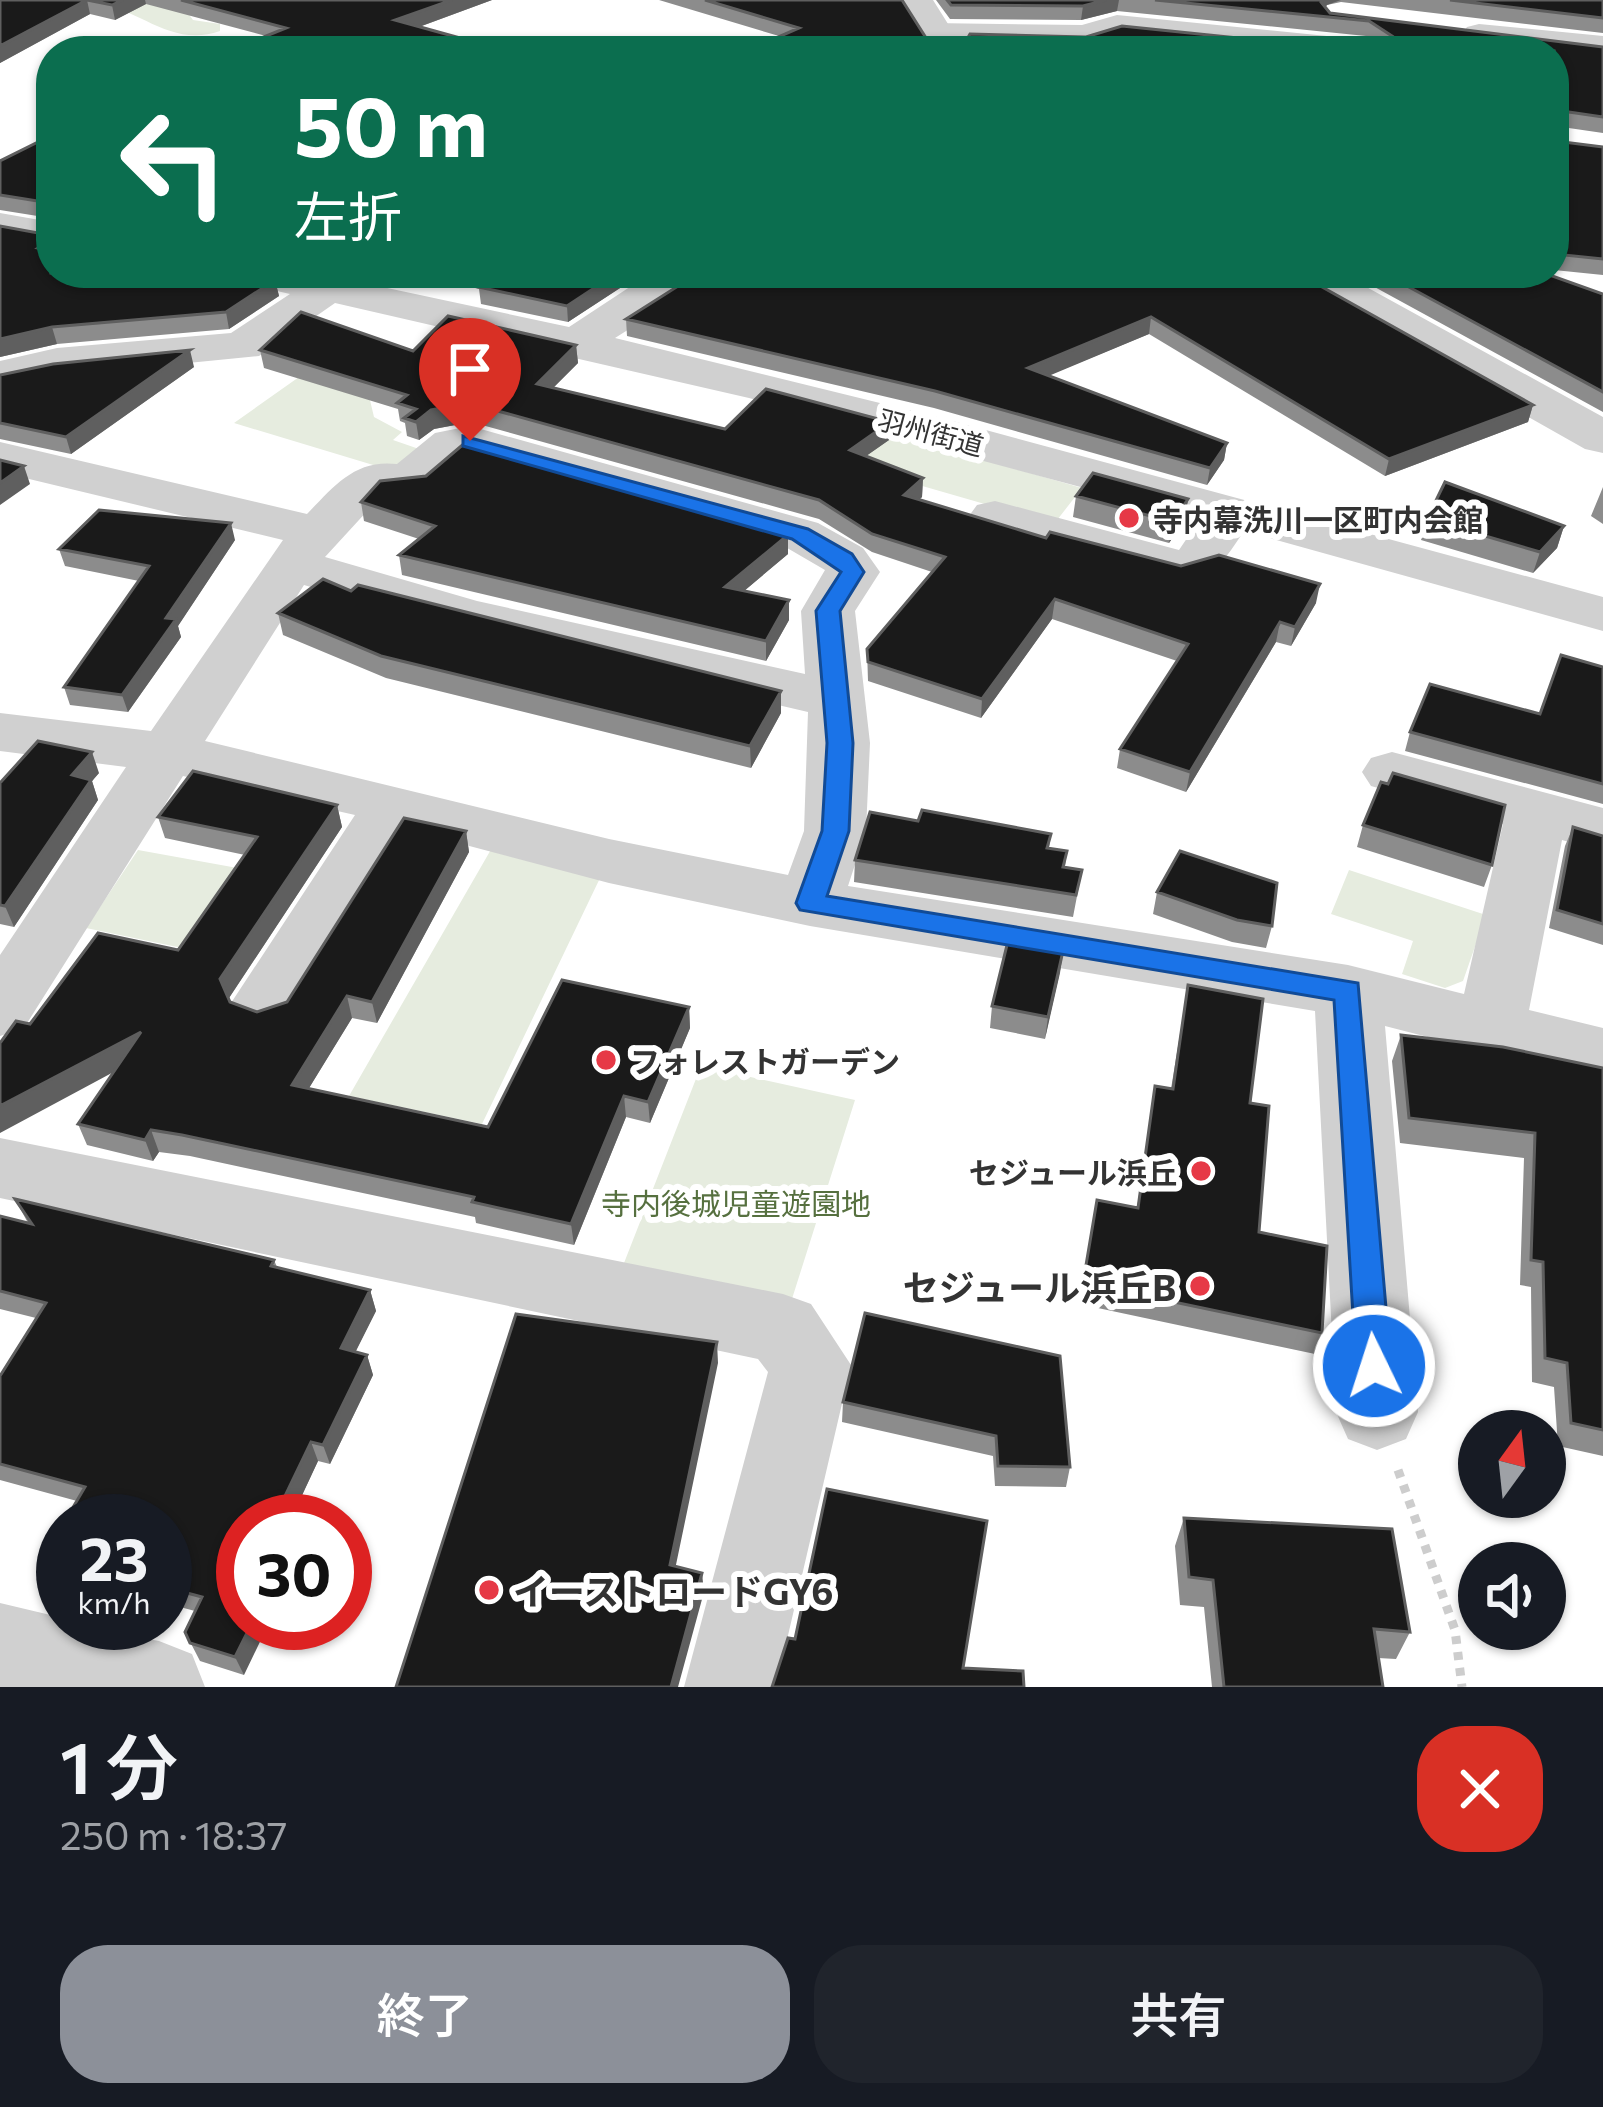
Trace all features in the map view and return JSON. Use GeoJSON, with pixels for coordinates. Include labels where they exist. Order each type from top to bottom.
{"type":"FeatureCollection","features":[{"type":"Feature","properties":{"kind":"street"},"geometry":{"type":"LineString","coordinates":[[1340,16],[1373,36]]}},
{"type":"Feature","properties":{"kind":"street"},"geometry":{"type":"LineString","coordinates":[[931,28],[1084,36],[1118,25],[1373,36]]}},
{"type":"Feature","properties":{"kind":"street"},"geometry":{"type":"LineString","coordinates":[[1442,30],[1502,36]]}},
{"type":"Feature","properties":{"kind":"street"},"geometry":{"type":"LineString","coordinates":[[1569,43],[1603,46]]}},
{"type":"Feature","properties":{"kind":"street"},"geometry":{"type":"LineString","coordinates":[[0,225],[36,232]]}},
{"type":"Feature","properties":{"kind":"street"},"geometry":{"type":"LineString","coordinates":[[0,375],[57,362],[243,346],[327,288]]}},
{"type":"Feature","properties":{"kind":"street","name":"羽州街道"},"geometry":{"type":"LineString","coordinates":[[327,288],[575,343],[1603,614]]}},
{"type":"Feature","properties":{"kind":"street"},"geometry":{"type":"LineString","coordinates":[[575,343],[665,288]]}},
{"type":"Feature","properties":{"kind":"street"},"geometry":{"type":"LineString","coordinates":[[1335,288],[1603,438]]}},
{"type":"Feature","properties":{"kind":"street"},"geometry":{"type":"LineString","coordinates":[[11,973],[168,753],[303,548],[363,485],[381,477],[408,480],[452,443],[470,441],[800,534],[844,559],[853,572],[828,611],[832,699],[840,743],[835,831],[810,903]]}},
{"type":"Feature","properties":{"kind":"street"},"geometry":{"type":"LineString","coordinates":[[0,457],[303,548],[466,615],[832,699]]}},
{"type":"Feature","properties":{"kind":"street"},"geometry":{"type":"LineString","coordinates":[[995,516],[1182,567],[1198,561],[1230,512]]}},
{"type":"Feature","properties":{"kind":"street"},"geometry":{"type":"LineString","coordinates":[[1498,586],[1501,615],[1603,651]]}},
{"type":"Feature","properties":{"kind":"street"},"geometry":{"type":"LineString","coordinates":[[0,732],[168,753],[394,804],[609,861],[810,903],[1348,991],[1603,1055]]}},
{"type":"Feature","properties":{"kind":"street"},"geometry":{"type":"LineString","coordinates":[[1392,772],[1603,830]]}},
{"type":"Feature","properties":{"kind":"street"},"geometry":{"type":"LineString","coordinates":[[265,1003],[394,804]]}},
{"type":"Feature","properties":{"kind":"street"},"geometry":{"type":"LineString","coordinates":[[1491,1025],[1537,812]]}},
{"type":"Feature","properties":{"kind":"street"},"geometry":{"type":"LineString","coordinates":[[1348,991],[1377,1412]]}},
{"type":"Feature","properties":{"kind":"street"},"geometry":{"type":"LineString","coordinates":[[0,1168],[783,1330],[810,1365],[730,1687]]}},
{"type":"Feature","properties":{"kind":"street"},"geometry":{"type":"LineString","coordinates":[[0,1648],[158,1687]]}},
{"type":"Feature","properties":{"kind":"path"},"geometry":{"type":"LineString","coordinates":[[1377,1412],[1455,1630],[1462,1687]]}},
{"type":"Feature","properties":{"kind":"green space"},"geometry":{"type":"Polygon","coordinates":[[[189,0],[185,9],[193,20],[220,24],[220,31],[187,35],[96,2],[189,0]]]}},
{"type":"Feature","properties":{"kind":"green space"},"geometry":{"type":"Polygon","coordinates":[[[299,377],[369,396],[374,417],[402,432],[393,440],[419,449],[393,471],[234,423],[299,377]]]}},
{"type":"Feature","properties":{"kind":"green space"},"geometry":{"type":"Polygon","coordinates":[[[841,419],[1082,488],[1054,524],[808,453],[841,419]]]}},
{"type":"Feature","properties":{"kind":"green space"},"geometry":{"type":"Polygon","coordinates":[[[493,846],[601,876],[482,1124],[349,1096],[493,846]]]}},
{"type":"Feature","properties":{"kind":"green space"},"geometry":{"type":"Polygon","coordinates":[[[138,850],[243,869],[187,949],[86,928],[138,850]]]}},
{"type":"Feature","properties":{"kind":"green space"},"geometry":{"type":"Polygon","coordinates":[[[1349,870],[1486,915],[1463,981],[1445,988],[1402,974],[1413,941],[1331,914],[1349,870]]]}},
{"type":"Feature","properties":{"kind":"green space","name":"寺内後城児童遊園地"},"geometry":{"type":"Polygon","coordinates":[[[701,1066],[855,1100],[791,1302],[624,1263],[701,1066]]]}},
{"type":"Feature","properties":{"kind":"building"},"geometry":{"type":"Polygon","coordinates":[[[0,0],[87,0],[0,46],[0,0]]]}},
{"type":"Feature","properties":{"kind":"building"},"geometry":{"type":"Polygon","coordinates":[[[181,0],[452,0],[395,20],[453,36],[266,36],[286,28],[181,0]]]}},
{"type":"Feature","properties":{"kind":"building"},"geometry":{"type":"Polygon","coordinates":[[[705,0],[902,0],[925,36],[781,36],[799,28],[705,0]]]}},
{"type":"Feature","properties":{"kind":"building"},"geometry":{"type":"Polygon","coordinates":[[[947,0],[1106,0],[1083,6],[951,5],[947,0]]]}},
{"type":"Feature","properties":{"kind":"building"},"geometry":{"type":"Polygon","coordinates":[[[1155,0],[1322,0],[1330,13],[1515,36],[1392,36],[1369,21],[1155,0]]]}},
{"type":"Feature","properties":{"kind":"building"},"geometry":{"type":"Polygon","coordinates":[[[1450,0],[1603,0],[1603,18],[1450,0]]]}},
{"type":"Feature","properties":{"kind":"building"},"geometry":{"type":"Polygon","coordinates":[[[1122,26],[1219,36],[1089,36],[1122,26]]]}},
{"type":"Feature","properties":{"kind":"building"},"geometry":{"type":"Polygon","coordinates":[[[1569,43],[1603,47],[1603,117],[1569,112],[1569,43]]]}},
{"type":"Feature","properties":{"kind":"building"},"geometry":{"type":"Polygon","coordinates":[[[36,143],[36,201],[0,195],[0,161],[36,143]]]}},
{"type":"Feature","properties":{"kind":"building"},"geometry":{"type":"Polygon","coordinates":[[[1569,143],[1603,147],[1603,259],[1569,256],[1569,143]]]}},
{"type":"Feature","properties":{"kind":"building"},"geometry":{"type":"Polygon","coordinates":[[[0,226],[36,233],[36,288],[263,288],[226,312],[52,327],[0,339],[0,226]]]}},
{"type":"Feature","properties":{"kind":"building"},"geometry":{"type":"Polygon","coordinates":[[[1569,282],[1603,294],[1603,392],[1411,288],[1569,288],[1569,282]]]}},
{"type":"Feature","properties":{"kind":"building"},"geometry":{"type":"Polygon","coordinates":[[[484,288],[594,288],[567,306],[484,288]]]}},
{"type":"Feature","properties":{"kind":"building"},"geometry":{"type":"Polygon","coordinates":[[[675,288],[1324,288],[1533,405],[1389,459],[1151,317],[1028,368],[1227,443],[1210,468],[935,391],[626,319],[675,288]]]}},
{"type":"Feature","properties":{"kind":"building"},"geometry":{"type":"Polygon","coordinates":[[[301,312],[413,351],[448,316],[576,345],[537,384],[725,429],[766,389],[890,422],[850,450],[923,478],[904,495],[1046,538],[1050,532],[1181,566],[1219,555],[1320,584],[1295,627],[1280,622],[1190,772],[1120,749],[1188,644],[1055,599],[982,699],[868,662],[867,649],[945,557],[872,534],[819,500],[469,403],[431,410],[416,422],[404,418],[416,409],[397,403],[407,395],[260,350],[301,312]]]}},
{"type":"Feature","properties":{"kind":"building"},"geometry":{"type":"Polygon","coordinates":[[[190,350],[66,437],[0,423],[0,375],[53,364],[190,350]]]}},
{"type":"Feature","properties":{"kind":"building"},"geometry":{"type":"Polygon","coordinates":[[[466,442],[788,535],[725,587],[789,600],[766,641],[399,555],[435,526],[361,502],[380,481],[426,476],[466,442]]]}},
{"type":"Feature","properties":{"kind":"building"},"geometry":{"type":"Polygon","coordinates":[[[0,460],[24,466],[0,483],[0,460]]]}},
{"type":"Feature","properties":{"kind":"building"},"geometry":{"type":"Polygon","coordinates":[[[1093,473],[1188,499],[1173,522],[1076,496],[1093,473]]]}},
{"type":"Feature","properties":{"kind":"building"},"geometry":{"type":"Polygon","coordinates":[[[1445,482],[1564,526],[1540,552],[1427,519],[1445,482]]]}},
{"type":"Feature","properties":{"kind":"building"},"geometry":{"type":"Polygon","coordinates":[[[99,510],[231,523],[166,618],[176,619],[122,695],[64,687],[149,566],[59,549],[99,510]]]}},
{"type":"Feature","properties":{"kind":"building"},"geometry":{"type":"Polygon","coordinates":[[[323,579],[351,591],[358,585],[781,691],[750,746],[381,656],[278,613],[323,579]]]}},
{"type":"Feature","properties":{"kind":"building"},"geometry":{"type":"Polygon","coordinates":[[[1561,655],[1603,667],[1603,784],[1410,732],[1430,684],[1540,714],[1561,655]]]}},
{"type":"Feature","properties":{"kind":"building"},"geometry":{"type":"Polygon","coordinates":[[[38,741],[92,752],[72,775],[91,780],[5,906],[0,905],[0,783],[38,741]]]}},
{"type":"Feature","properties":{"kind":"building"},"geometry":{"type":"Polygon","coordinates":[[[193,771],[337,805],[220,979],[230,1002],[257,1012],[287,1002],[404,818],[466,831],[372,1002],[347,996],[292,1085],[488,1127],[562,980],[689,1007],[648,1102],[624,1096],[571,1224],[472,1202],[474,1197],[182,1135],[151,1130],[145,1140],[78,1124],[141,1032],[0,1106],[0,1043],[16,1021],[30,1024],[98,933],[178,950],[257,837],[158,817],[193,771]]]}},
{"type":"Feature","properties":{"kind":"building"},"geometry":{"type":"Polygon","coordinates":[[[1393,773],[1505,805],[1492,865],[1363,825],[1381,782],[1388,784],[1393,773]]]}},
{"type":"Feature","properties":{"kind":"building"},"geometry":{"type":"Polygon","coordinates":[[[922,810],[1051,834],[1047,848],[1067,851],[1063,867],[1082,870],[1076,895],[855,860],[870,812],[918,821],[922,810]]]}},
{"type":"Feature","properties":{"kind":"building"},"geometry":{"type":"Polygon","coordinates":[[[1573,827],[1603,836],[1603,924],[1557,910],[1573,827]]]}},
{"type":"Feature","properties":{"kind":"building"},"geometry":{"type":"Polygon","coordinates":[[[1180,851],[1277,883],[1272,926],[1237,920],[1157,892],[1180,851]]]}},
{"type":"Feature","properties":{"kind":"building"},"geometry":{"type":"Polygon","coordinates":[[[1008,941],[1063,951],[1048,1017],[992,1006],[1008,941]]]}},
{"type":"Feature","properties":{"kind":"building"},"geometry":{"type":"Polygon","coordinates":[[[1188,985],[1263,999],[1250,1103],[1269,1106],[1259,1232],[1327,1246],[1322,1333],[1083,1283],[1097,1200],[1138,1208],[1155,1086],[1173,1089],[1188,985]]]}},
{"type":"Feature","properties":{"kind":"building"},"geometry":{"type":"Polygon","coordinates":[[[1401,1035],[1503,1047],[1603,1068],[1603,1430],[1571,1423],[1567,1363],[1545,1358],[1543,1262],[1531,1260],[1535,1133],[1409,1118],[1401,1035]]]}},
{"type":"Feature","properties":{"kind":"building"},"geometry":{"type":"Polygon","coordinates":[[[15,1199],[274,1260],[271,1266],[370,1290],[341,1348],[367,1355],[323,1445],[311,1442],[286,1494],[216,1494],[216,1650],[238,1650],[235,1657],[192,1644],[192,1618],[202,1597],[192,1594],[192,1494],[81,1494],[85,1487],[0,1464],[0,1376],[46,1303],[0,1291],[0,1216],[32,1224],[15,1199]]]}},
{"type":"Feature","properties":{"kind":"building"},"geometry":{"type":"Polygon","coordinates":[[[865,1313],[1060,1356],[1070,1467],[998,1466],[996,1436],[843,1402],[865,1313]]]}},
{"type":"Feature","properties":{"kind":"building"},"geometry":{"type":"Polygon","coordinates":[[[516,1314],[717,1342],[670,1565],[702,1573],[671,1687],[396,1687],[516,1314]]]}},
{"type":"Feature","properties":{"kind":"building"},"geometry":{"type":"Polygon","coordinates":[[[827,1489],[987,1521],[963,1668],[1023,1671],[1024,1687],[772,1687],[788,1638],[795,1639],[827,1489]]]}},
{"type":"Feature","properties":{"kind":"building"},"geometry":{"type":"Polygon","coordinates":[[[1184,1518],[1392,1529],[1410,1632],[1374,1629],[1383,1687],[1224,1687],[1213,1580],[1189,1577],[1184,1518]]]}},
{"type":"Feature","properties":{"kind":"place","name":"寺内幕洗川一区町内会館"},"geometry":{"type":"Point","coordinates":[1129,518]}},
{"type":"Feature","properties":{"kind":"place","name":"フォレストガーデン"},"geometry":{"type":"Point","coordinates":[606,1060]}},
{"type":"Feature","properties":{"kind":"place","name":"セジュール浜丘"},"geometry":{"type":"Point","coordinates":[1201,1171]}},
{"type":"Feature","properties":{"kind":"place","name":"セジュール浜丘B"},"geometry":{"type":"Point","coordinates":[1200,1286]}},
{"type":"Feature","properties":{"kind":"place","name":"イーストロードGY6"},"geometry":{"type":"Point","coordinates":[489,1590]}},
{"type":"Feature","properties":{"kind":"route"},"geometry":{"type":"LineString","coordinates":[[470,441],[800,534],[844,559],[853,572],[828,611],[832,699],[840,743],[835,831],[810,903],[1348,991],[1374,1366]]}}]}
